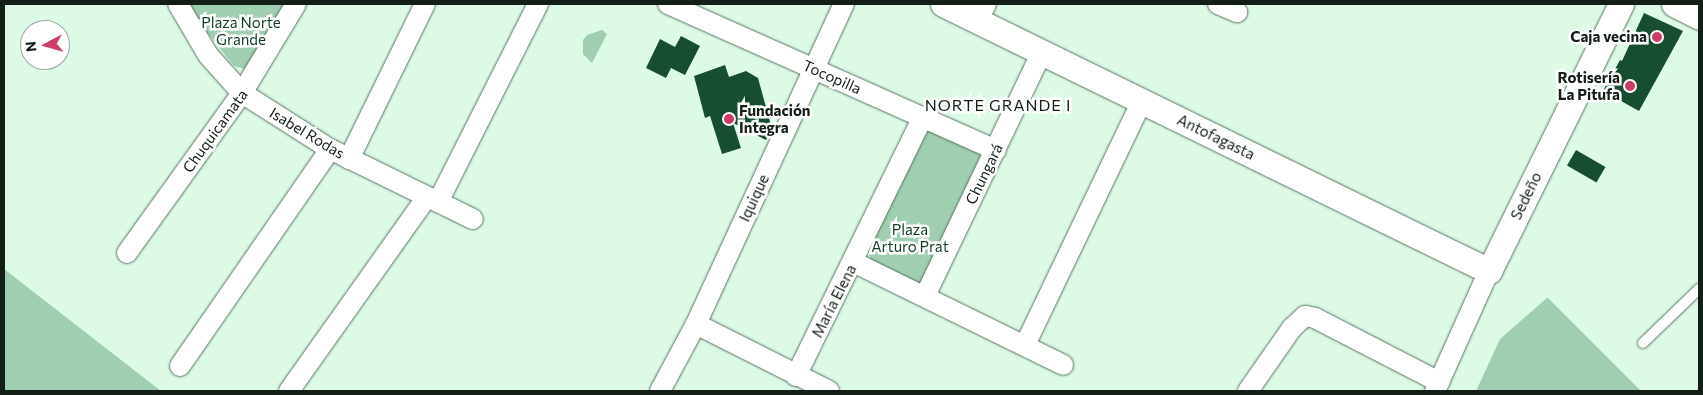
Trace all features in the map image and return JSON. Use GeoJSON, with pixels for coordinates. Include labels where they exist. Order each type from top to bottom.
{"type":"FeatureCollection","features":[{"type":"Feature","properties":{"kind":"street","name":"Isabel Rodas"},"geometry":{"type":"LineString","coordinates":[[178,4],[208,55],[242,94],[330,149],[473,219]]}},
{"type":"Feature","properties":{"kind":"street","name":"Chuquicamata"},"geometry":{"type":"LineString","coordinates":[[127,253],[242,94],[296,4]]}},
{"type":"Feature","properties":{"kind":"street"},"geometry":{"type":"LineString","coordinates":[[349,159],[425,4]]}},
{"type":"Feature","properties":{"kind":"street"},"geometry":{"type":"LineString","coordinates":[[289,391],[433,199],[538,4]]}},
{"type":"Feature","properties":{"kind":"street","name":"Tocopilla"},"geometry":{"type":"LineString","coordinates":[[668,4],[996,150]]}},
{"type":"Feature","properties":{"kind":"street","name":"Iquique"},"geometry":{"type":"LineString","coordinates":[[660,391],[696,324],[844,4]]}},
{"type":"Feature","properties":{"kind":"street","name":"Antofagasta"},"geometry":{"type":"LineString","coordinates":[[943,4],[982,12],[1042,52],[1489,271]]}},
{"type":"Feature","properties":{"kind":"street"},"geometry":{"type":"LineString","coordinates":[[1218,4],[1237,12]]}},
{"type":"Feature","properties":{"kind":"street","name":"Sedeño"},"geometry":{"type":"LineString","coordinates":[[1437,387],[1489,271],[1621,4]]}},
{"type":"Feature","properties":{"kind":"street"},"geometry":{"type":"LineString","coordinates":[[1674,4],[1699,17]]}},
{"type":"Feature","properties":{"kind":"street","name":"Chungará"},"geometry":{"type":"LineString","coordinates":[[926,296],[1042,52]]}},
{"type":"Feature","properties":{"kind":"street"},"geometry":{"type":"LineString","coordinates":[[1025,345],[1142,101]]}},
{"type":"Feature","properties":{"kind":"street","name":"María Elena"},"geometry":{"type":"LineString","coordinates":[[796,376],[854,262],[923,117]]}},
{"type":"Feature","properties":{"kind":"street"},"geometry":{"type":"LineString","coordinates":[[180,366],[330,149]]}},
{"type":"Feature","properties":{"kind":"street"},"geometry":{"type":"LineString","coordinates":[[854,262],[1063,365]]}},
{"type":"Feature","properties":{"kind":"street"},"geometry":{"type":"LineString","coordinates":[[1248,391],[1292,328],[1305,316],[1315,318],[1437,387]]}},
{"type":"Feature","properties":{"kind":"street"},"geometry":{"type":"LineString","coordinates":[[696,324],[829,391]]}},
{"type":"Feature","properties":{"kind":"lane"},"geometry":{"type":"LineString","coordinates":[[1643,343],[1699,289]]}},
{"type":"Feature","properties":{"kind":"green space","name":"Plaza Norte Grande"},"geometry":{"type":"Polygon","coordinates":[[[190,4],[293,4],[246,69],[234,66],[199,22],[190,4]]]}},
{"type":"Feature","properties":{"kind":"green space"},"geometry":{"type":"Polygon","coordinates":[[[602,30],[607,34],[592,63],[583,54],[583,40],[587,35],[602,30]]]}},
{"type":"Feature","properties":{"kind":"green space","name":"Plaza Arturo Prat"},"geometry":{"type":"Polygon","coordinates":[[[933,125],[982,149],[984,157],[928,279],[918,283],[871,262],[867,247],[924,129],[933,125]]]}},
{"type":"Feature","properties":{"kind":"green space"},"geometry":{"type":"Polygon","coordinates":[[[4,269],[161,391],[4,391],[4,269]]]}},
{"type":"Feature","properties":{"kind":"green space"},"geometry":{"type":"Polygon","coordinates":[[[1547,298],[1641,391],[1476,391],[1500,339],[1547,298]]]}},
{"type":"Feature","properties":{"kind":"building"},"geometry":{"type":"Polygon","coordinates":[[[1644,13],[1683,31],[1639,111],[1603,91],[1620,60],[1622,61],[1644,13]]]}},
{"type":"Feature","properties":{"kind":"building"},"geometry":{"type":"Polygon","coordinates":[[[681,36],[700,46],[685,75],[671,68],[666,78],[646,68],[660,39],[675,47],[681,36]]]}},
{"type":"Feature","properties":{"kind":"building"},"geometry":{"type":"Polygon","coordinates":[[[725,65],[729,77],[746,71],[758,78],[772,129],[766,140],[733,123],[741,148],[722,154],[710,116],[705,118],[694,76],[725,65]]]}},
{"type":"Feature","properties":{"kind":"building"},"geometry":{"type":"Polygon","coordinates":[[[1576,150],[1605,167],[1596,183],[1567,166],[1576,150]]]}},
{"type":"Feature","properties":{"kind":"place","name":"Caja vecina"},"geometry":{"type":"Point","coordinates":[1657,37]}},
{"type":"Feature","properties":{"kind":"place","name":"Rotisería La Pitufa"},"geometry":{"type":"Point","coordinates":[1630,86]}},
{"type":"Feature","properties":{"kind":"place","name":"Fundación Integra"},"geometry":{"type":"Point","coordinates":[729,119]}},
{"type":"Feature","properties":{"kind":"district","name":"NORTE GRANDE I"},"geometry":{"type":"Point","coordinates":[998,105]}}]}
